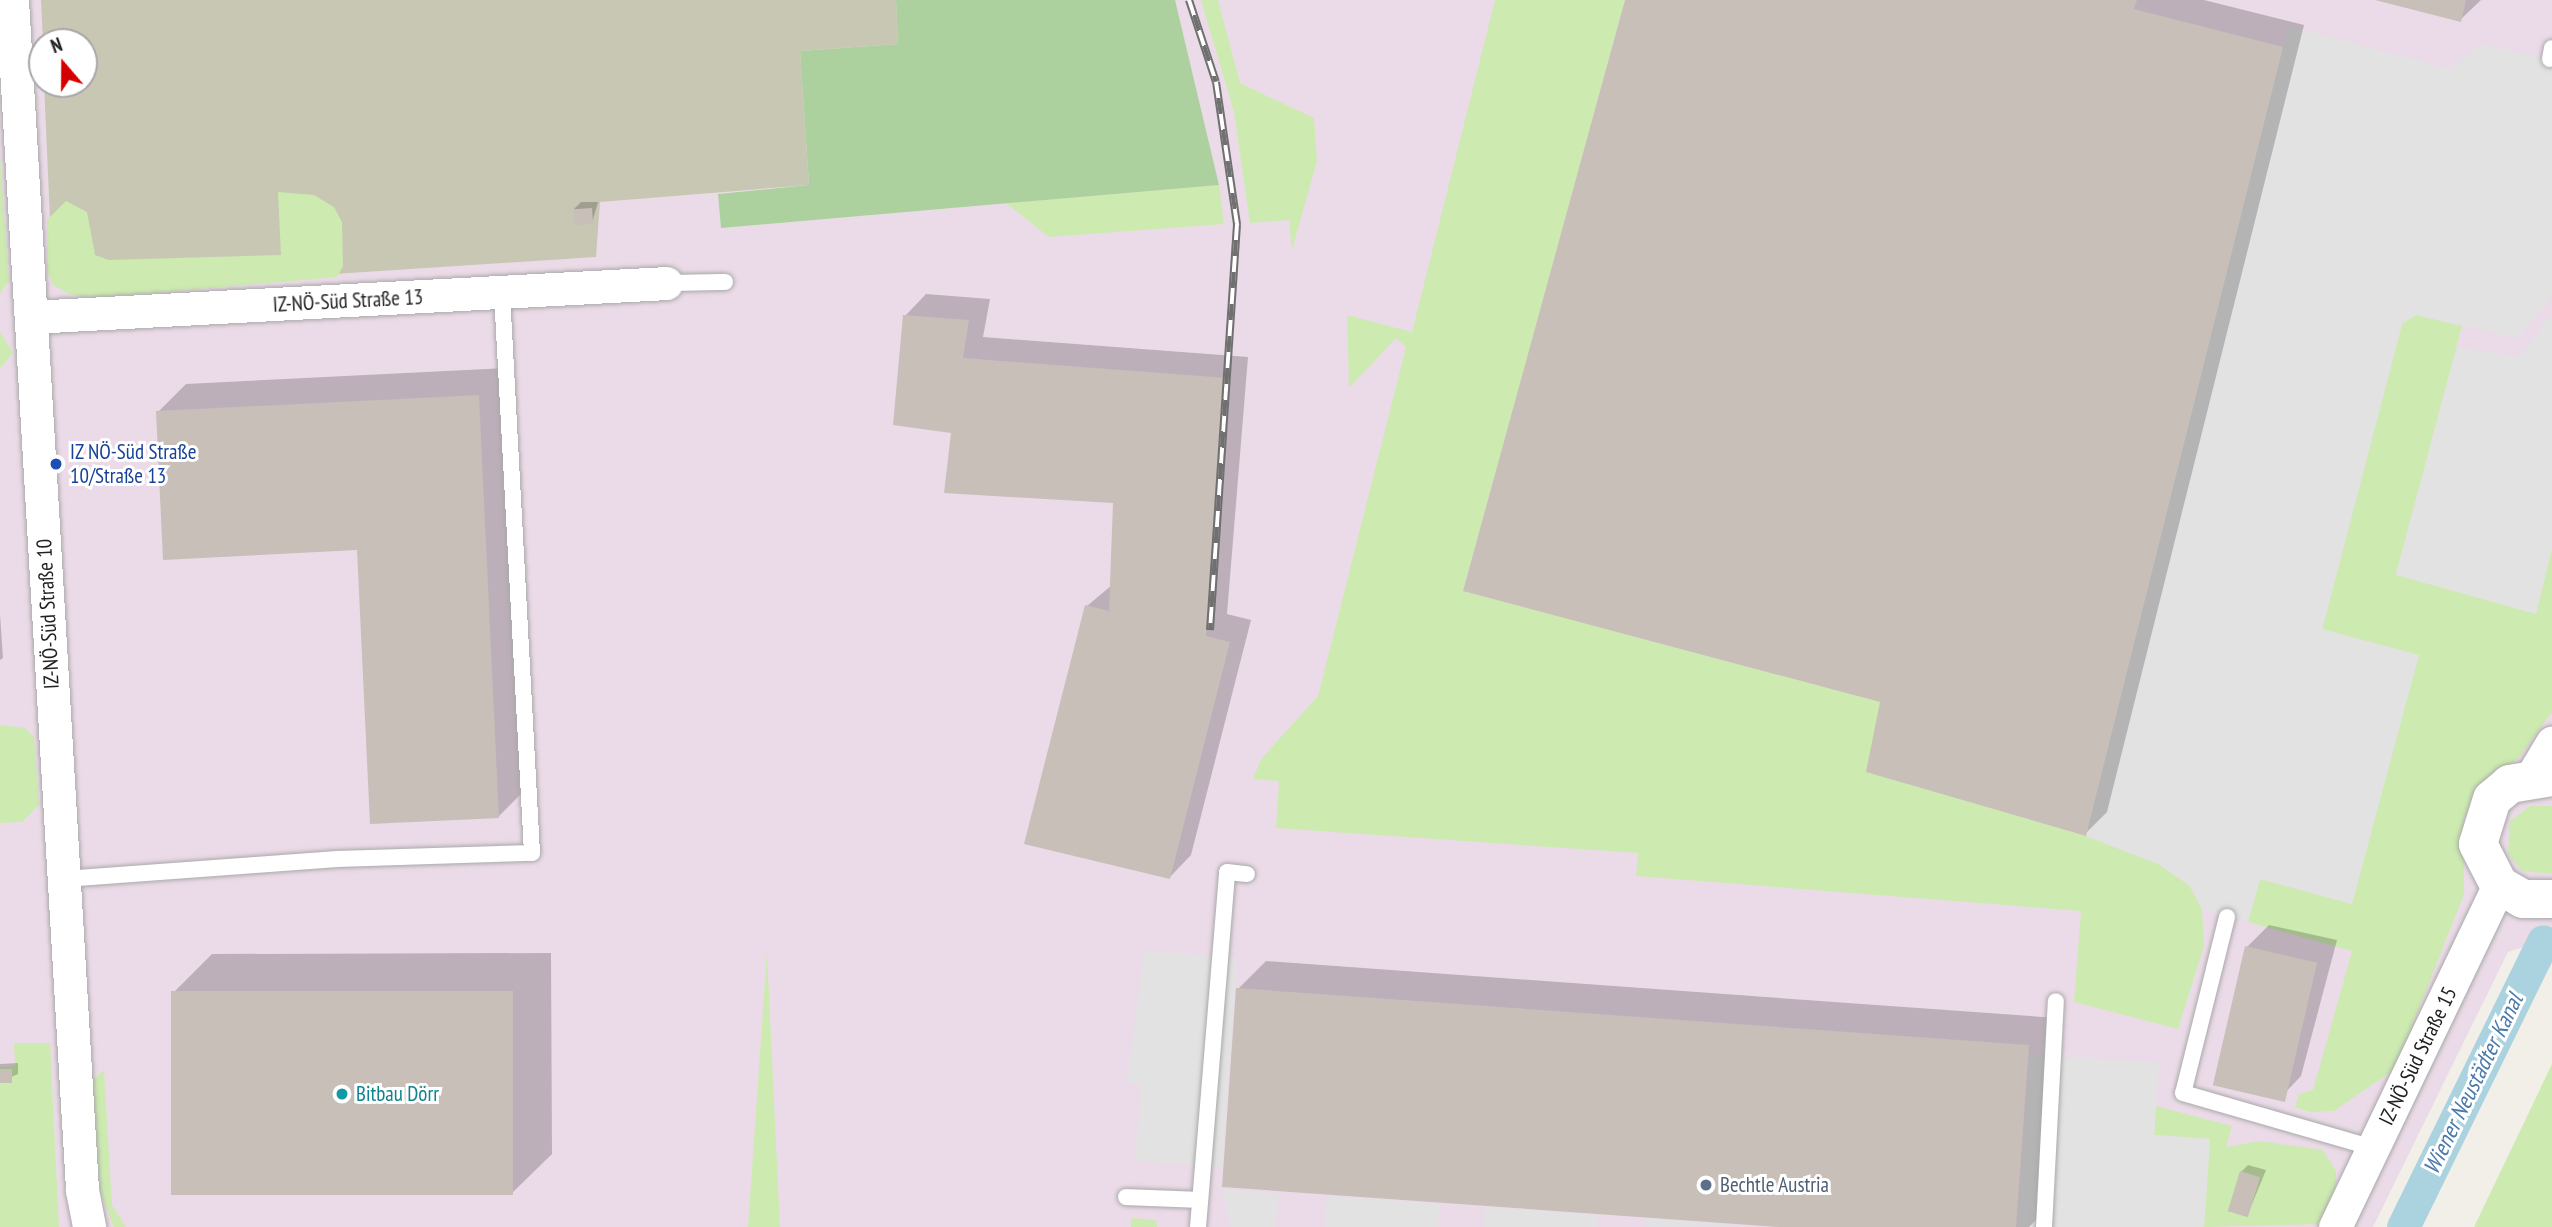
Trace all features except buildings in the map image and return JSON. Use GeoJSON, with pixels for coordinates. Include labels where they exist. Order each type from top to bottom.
{"type":"FeatureCollection","features":[{"type":"Feature","properties":{"kind":"street","name":"IZ-NÖ-Süd Straße 10"},"geometry":{"type":"LineString","coordinates":[[8,1],[31,317],[82,1190],[89,1227]]}},
{"type":"Feature","properties":{"kind":"street","name":"IZ-NÖ-Süd Straße 13"},"geometry":{"type":"LineString","coordinates":[[31,317],[666,283]]}},
{"type":"Feature","properties":{"kind":"street"},"geometry":{"type":"LineString","coordinates":[[2552,743],[2542,777],[2492,799],[2481,820],[2478,844],[2499,885],[2523,898],[2552,899]]}},
{"type":"Feature","properties":{"kind":"street","name":"IZ-NÖ-Süd Straße 15"},"geometry":{"type":"LineString","coordinates":[[2335,1227],[2499,885]]}},
{"type":"Feature","properties":{"kind":"lane"},"geometry":{"type":"LineString","coordinates":[[666,283],[724,282]]}},
{"type":"Feature","properties":{"kind":"lane"},"geometry":{"type":"LineString","coordinates":[[64,879],[337,859],[532,853],[502,293]]}},
{"type":"Feature","properties":{"kind":"lane"},"geometry":{"type":"LineString","coordinates":[[1198,1227],[1227,872],[1247,873]]}},
{"type":"Feature","properties":{"kind":"lane"},"geometry":{"type":"LineString","coordinates":[[2227,916],[2183,1093],[2373,1148]]}},
{"type":"Feature","properties":{"kind":"lane"},"geometry":{"type":"LineString","coordinates":[[2044,1227],[2056,1002]]}},
{"type":"Feature","properties":{"kind":"lane"},"geometry":{"type":"LineString","coordinates":[[1126,1197],[1200,1200]]}},
{"type":"Feature","properties":{"kind":"shaded area"},"geometry":{"type":"Polygon","coordinates":[[[0,0],[2552,0],[2552,938],[2508,952],[2373,1227],[0,1227],[0,0]]]}},
{"type":"Feature","properties":{"kind":"shaded area"},"geometry":{"type":"Polygon","coordinates":[[[41,0],[896,0],[898,44],[800,51],[809,185],[600,202],[596,257],[89,290],[52,265],[45,98],[98,98],[98,28],[42,28],[41,0]]]}},
{"type":"Feature","properties":{"kind":"shaded area"},"geometry":{"type":"Polygon","coordinates":[[[2288,26],[2450,69],[2480,44],[2552,60],[2552,295],[2518,338],[2416,315],[2402,324],[2322,629],[2419,655],[2352,904],[2260,879],[2248,922],[2202,909],[2189,885],[2158,864],[2086,836],[2288,26]]]}},
{"type":"Feature","properties":{"kind":"shaded area"},"geometry":{"type":"Polygon","coordinates":[[[2552,314],[2552,548],[2536,614],[2396,575],[2457,347],[2520,357],[2552,314]]]}},
{"type":"Feature","properties":{"kind":"shaded area"},"geometry":{"type":"Polygon","coordinates":[[[1144,951],[1237,958],[1222,1167],[1135,1161],[1141,1085],[1127,1083],[1144,951]]]}},
{"type":"Feature","properties":{"kind":"shaded area"},"geometry":{"type":"Polygon","coordinates":[[[2030,1055],[2159,1062],[2154,1135],[2210,1139],[2204,1227],[2017,1227],[2030,1055]]]}},
{"type":"Feature","properties":{"kind":"shaded area"},"geometry":{"type":"Polygon","coordinates":[[[1222,1189],[1278,1194],[1276,1227],[1231,1227],[1222,1189]]]}},
{"type":"Feature","properties":{"kind":"shaded area"},"geometry":{"type":"Polygon","coordinates":[[[1327,1196],[1440,1204],[1438,1227],[1325,1227],[1327,1196]]]}},
{"type":"Feature","properties":{"kind":"shaded area"},"geometry":{"type":"Polygon","coordinates":[[[1485,1207],[1598,1215],[1597,1227],[1484,1227],[1485,1207]]]}},
{"type":"Feature","properties":{"kind":"shaded area"},"geometry":{"type":"Polygon","coordinates":[[[1646,1218],[1750,1226],[1645,1227],[1646,1218]]]}},
{"type":"Feature","properties":{"kind":"green space"},"geometry":{"type":"Polygon","coordinates":[[[896,0],[1175,0],[1219,185],[721,228],[718,194],[809,185],[800,51],[898,44],[896,0]]]}},
{"type":"Feature","properties":{"kind":"green space"},"geometry":{"type":"Polygon","coordinates":[[[1201,0],[1218,0],[1240,83],[1314,118],[1317,161],[1292,250],[1289,220],[1250,223],[1234,112],[1201,0]]]}},
{"type":"Feature","properties":{"kind":"green space"},"geometry":{"type":"Polygon","coordinates":[[[1495,0],[1625,0],[1463,591],[1880,702],[1867,772],[2086,836],[2158,864],[2189,885],[2202,909],[2204,946],[2178,1029],[2074,1002],[2081,911],[1636,876],[1638,853],[1276,828],[1279,781],[1253,779],[1261,759],[1318,696],[1406,347],[1396,338],[1349,388],[1347,315],[1412,332],[1495,0]]]}},
{"type":"Feature","properties":{"kind":"green space"},"geometry":{"type":"Polygon","coordinates":[[[0,155],[9,281],[0,293],[0,155]]]}},
{"type":"Feature","properties":{"kind":"green space"},"geometry":{"type":"Polygon","coordinates":[[[1219,185],[1224,224],[1049,237],[1006,203],[1219,185]]]}},
{"type":"Feature","properties":{"kind":"green space"},"geometry":{"type":"Polygon","coordinates":[[[278,192],[314,195],[334,207],[342,222],[343,266],[337,277],[97,298],[71,295],[53,285],[47,270],[47,220],[66,201],[87,212],[95,255],[109,260],[281,255],[278,192]]]}},
{"type":"Feature","properties":{"kind":"green space"},"geometry":{"type":"Polygon","coordinates":[[[2416,315],[2462,326],[2396,574],[2536,613],[2552,549],[2552,712],[2519,757],[2473,799],[2463,822],[2464,894],[2395,1069],[2334,1111],[2309,1112],[2295,1107],[2299,1094],[2313,1090],[2352,951],[2248,922],[2260,879],[2352,904],[2322,630],[2402,324],[2416,315]]]}},
{"type":"Feature","properties":{"kind":"green space"},"geometry":{"type":"Polygon","coordinates":[[[0,332],[13,353],[0,368],[0,332]]]}},
{"type":"Feature","properties":{"kind":"green space"},"geometry":{"type":"Polygon","coordinates":[[[0,725],[25,728],[34,737],[39,805],[22,822],[0,823],[0,725]]]}},
{"type":"Feature","properties":{"kind":"green space"},"geometry":{"type":"Polygon","coordinates":[[[2530,806],[2552,806],[2552,874],[2522,871],[2508,854],[2510,821],[2530,806]]]}},
{"type":"Feature","properties":{"kind":"green space"},"geometry":{"type":"Polygon","coordinates":[[[767,952],[780,1227],[748,1227],[767,952]]]}},
{"type":"Feature","properties":{"kind":"green space"},"geometry":{"type":"Polygon","coordinates":[[[14,1043],[50,1043],[59,1227],[0,1227],[0,1067],[15,1066],[14,1043]]]}},
{"type":"Feature","properties":{"kind":"green space"},"geometry":{"type":"Polygon","coordinates":[[[2552,1064],[2552,1227],[2474,1227],[2552,1064]]]}},
{"type":"Feature","properties":{"kind":"green space"},"geometry":{"type":"Polygon","coordinates":[[[104,1070],[112,1205],[126,1227],[114,1227],[100,1192],[91,1081],[104,1070]]]}},
{"type":"Feature","properties":{"kind":"green space"},"geometry":{"type":"Polygon","coordinates":[[[2156,1106],[2232,1126],[2226,1147],[2259,1141],[2323,1150],[2336,1171],[2336,1194],[2321,1224],[2204,1227],[2210,1139],[2154,1135],[2156,1106]]]}},
{"type":"Feature","properties":{"kind":"green space"},"geometry":{"type":"Polygon","coordinates":[[[1131,1218],[1156,1220],[1157,1227],[1131,1227],[1131,1218]]]}},
{"type":"Feature","properties":{"kind":"waterway","name":"Wiener Neustädter Kanal"},"geometry":{"type":"LineString","coordinates":[[2403,1227],[2543,941]]}},
{"type":"Feature","properties":{"kind":"railway"},"geometry":{"type":"LineString","coordinates":[[1189,0],[1216,82],[1237,224],[1210,630]]}},
{"type":"Feature","properties":{"kind":"place","name":"IZ NÖ-Süd Straße 10/Straße 13"},"geometry":{"type":"Point","coordinates":[56,464]}},
{"type":"Feature","properties":{"kind":"place","name":"Bitbau Dörr"},"geometry":{"type":"Point","coordinates":[342,1094]}},
{"type":"Feature","properties":{"kind":"place","name":"Bechtle Austria"},"geometry":{"type":"Point","coordinates":[1706,1185]}}]}
